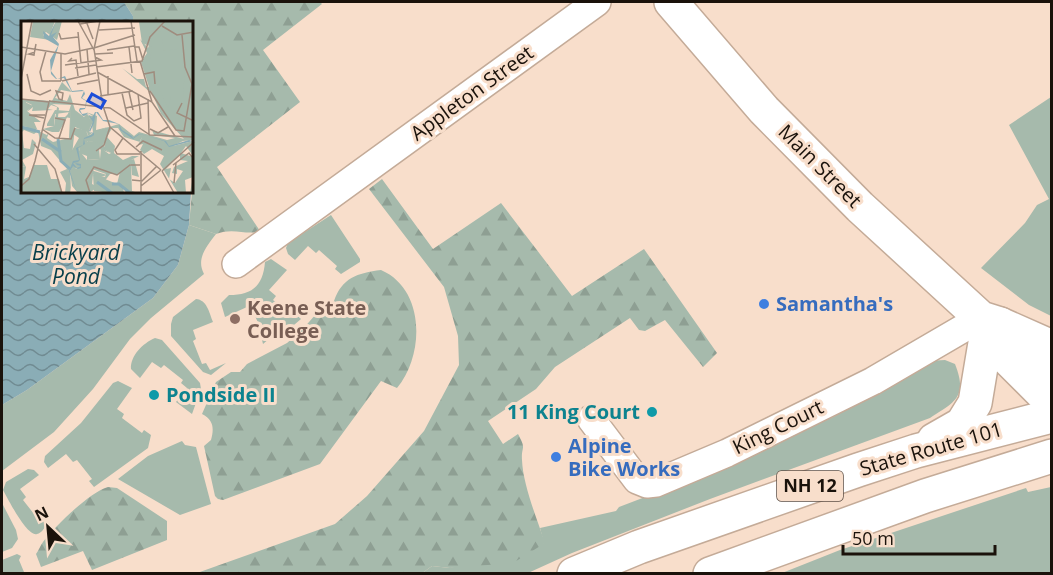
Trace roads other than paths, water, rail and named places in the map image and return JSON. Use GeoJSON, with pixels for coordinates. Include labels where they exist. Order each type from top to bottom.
{"type":"FeatureCollection","features":[{"type":"Feature","properties":{"kind":"main road","name":"Main Street"},"geometry":{"type":"LineString","coordinates":[[671,2],[764,110],[860,207],[989,326],[1052,370]]}},
{"type":"Feature","properties":{"kind":"main road","name":"Main Street"},"geometry":{"type":"LineString","coordinates":[[989,326],[1052,403]]}},
{"type":"Feature","properties":{"kind":"main road"},"geometry":{"type":"LineString","coordinates":[[916,451],[963,424],[975,403],[989,326],[1052,347]]}},
{"type":"Feature","properties":{"kind":"main road","name":"State Route 101"},"geometry":{"type":"LineString","coordinates":[[574,573],[639,547],[916,451],[1052,416]]}},
{"type":"Feature","properties":{"kind":"main road","name":"State Route 101"},"geometry":{"type":"LineString","coordinates":[[710,573],[925,496],[1052,456]]}},
{"type":"Feature","properties":{"kind":"street","name":"Appleton Street"},"geometry":{"type":"LineString","coordinates":[[236,264],[597,2]]}},
{"type":"Feature","properties":{"kind":"street","name":"King Court"},"geometry":{"type":"LineString","coordinates":[[591,419],[637,480],[647,484],[656,483],[727,453],[989,326]]}},
{"type":"Feature","properties":{"kind":"water","name":"Brickyard Pond"},"geometry":{"type":"Polygon","coordinates":[[[2,2],[124,2],[133,16],[133,21],[21,21],[21,194],[191,194],[189,225],[178,265],[153,298],[27,390],[2,405],[2,2]]]}},
{"type":"Feature","properties":{"kind":"place","name":"Samantha's"},"geometry":{"type":"Point","coordinates":[764,304]}},
{"type":"Feature","properties":{"kind":"place","name":"Keene State College"},"geometry":{"type":"Point","coordinates":[235,319]}},
{"type":"Feature","properties":{"kind":"place","name":"Pondside II"},"geometry":{"type":"Point","coordinates":[154,395]}},
{"type":"Feature","properties":{"kind":"place","name":"11 King Court"},"geometry":{"type":"Point","coordinates":[652,412]}},
{"type":"Feature","properties":{"kind":"place","name":"Alpine Bike Works"},"geometry":{"type":"Point","coordinates":[556,457]}}]}
